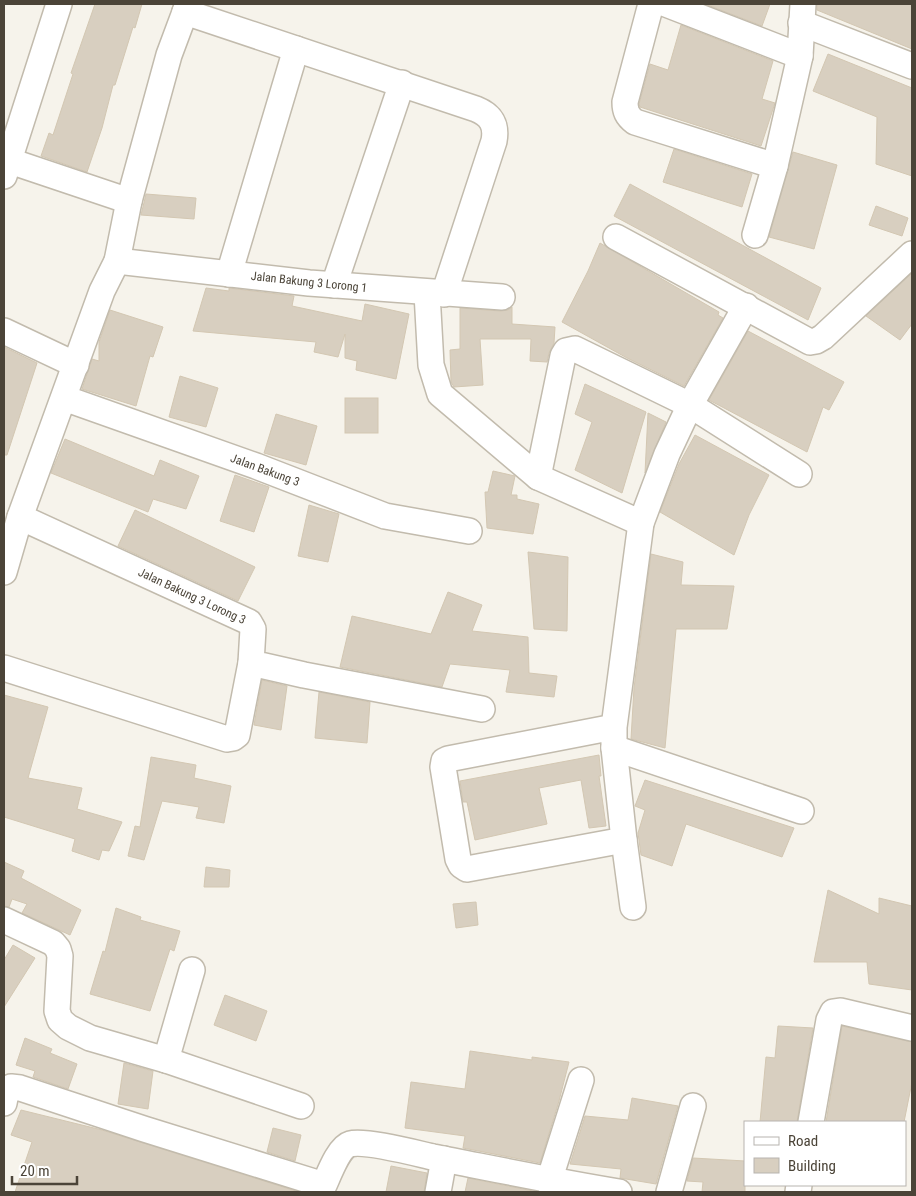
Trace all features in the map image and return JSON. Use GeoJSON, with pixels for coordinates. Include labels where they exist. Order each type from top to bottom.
{"type":"FeatureCollection","features":[{"type":"Feature","properties":{"kind":"street"},"geometry":{"type":"LineString","coordinates":[[59,4],[5,165],[128,201]]}},
{"type":"Feature","properties":{"kind":"street"},"geometry":{"type":"LineString","coordinates":[[651,4],[625,102],[628,116],[635,122],[775,166]]}},
{"type":"Feature","properties":{"kind":"street"},"geometry":{"type":"LineString","coordinates":[[666,4],[800,56]]}},
{"type":"Feature","properties":{"kind":"street"},"geometry":{"type":"LineString","coordinates":[[6,557],[102,291],[117,261],[128,201],[169,55],[186,8],[296,49],[402,83],[484,113],[491,119],[495,133],[436,293],[431,365],[440,394],[538,477],[641,523]]}},
{"type":"Feature","properties":{"kind":"street"},"geometry":{"type":"LineString","coordinates":[[755,235],[775,166],[800,56],[802,14],[912,66]]}},
{"type":"Feature","properties":{"kind":"street"},"geometry":{"type":"LineString","coordinates":[[229,274],[296,49]]}},
{"type":"Feature","properties":{"kind":"street"},"geometry":{"type":"LineString","coordinates":[[334,285],[402,83]]}},
{"type":"Feature","properties":{"kind":"street"},"geometry":{"type":"LineString","coordinates":[[616,237],[810,342],[823,337],[912,254]]}},
{"type":"Feature","properties":{"kind":"street","name":"Jalan Bakung 3 Lorong 1"},"geometry":{"type":"LineString","coordinates":[[117,261],[334,285],[502,297]]}},
{"type":"Feature","properties":{"kind":"street"},"geometry":{"type":"LineString","coordinates":[[633,907],[614,738],[641,523],[666,454],[690,405],[746,306]]}},
{"type":"Feature","properties":{"kind":"street"},"geometry":{"type":"LineString","coordinates":[[4,331],[76,365]]}},
{"type":"Feature","properties":{"kind":"street"},"geometry":{"type":"LineString","coordinates":[[538,477],[563,356],[570,349],[580,351],[690,405],[799,474]]}},
{"type":"Feature","properties":{"kind":"street","name":"Jalan Bakung 3"},"geometry":{"type":"LineString","coordinates":[[64,398],[256,466],[386,516],[469,531]]}},
{"type":"Feature","properties":{"kind":"street","name":"Jalan Bakung 3 Lorong 3"},"geometry":{"type":"LineString","coordinates":[[20,517],[249,622],[253,629],[251,663]]}},
{"type":"Feature","properties":{"kind":"street"},"geometry":{"type":"LineString","coordinates":[[4,668],[227,739],[234,738],[237,735],[251,663],[482,709]]}},
{"type":"Feature","properties":{"kind":"street"},"geometry":{"type":"LineString","coordinates":[[624,840],[467,869],[461,865],[458,859],[443,767],[444,761],[614,738],[801,810]]}},
{"type":"Feature","properties":{"kind":"street"},"geometry":{"type":"LineString","coordinates":[[4,920],[53,944],[58,949],[60,956],[57,1010],[60,1020],[68,1027],[90,1038],[166,1060],[301,1106]]}},
{"type":"Feature","properties":{"kind":"street"},"geometry":{"type":"LineString","coordinates":[[166,1060],[192,970]]}},
{"type":"Feature","properties":{"kind":"street"},"geometry":{"type":"LineString","coordinates":[[811,1121],[829,1020],[833,1012],[840,1011],[912,1028]]}},
{"type":"Feature","properties":{"kind":"street"},"geometry":{"type":"LineString","coordinates":[[551,1187],[581,1080]]}},
{"type":"Feature","properties":{"kind":"street"},"geometry":{"type":"LineString","coordinates":[[4,1103],[6,1093],[11,1086],[20,1088],[323,1188],[342,1149],[349,1144],[359,1144],[385,1147],[444,1159],[551,1187],[620,1192]]}},
{"type":"Feature","properties":{"kind":"street"},"geometry":{"type":"LineString","coordinates":[[669,1192],[693,1106]]}},
{"type":"Feature","properties":{"kind":"street"},"geometry":{"type":"LineString","coordinates":[[438,1192],[444,1159]]}},
{"type":"Feature","properties":{"kind":"building"},"geometry":{"type":"Polygon","coordinates":[[[95,4],[142,4],[115,85],[113,85],[102,128],[87,172],[41,156],[49,133],[53,135],[73,74],[71,73],[95,4]]]}},
{"type":"Feature","properties":{"kind":"building"},"geometry":{"type":"Polygon","coordinates":[[[705,4],[770,4],[762,26],[705,4]]]}},
{"type":"Feature","properties":{"kind":"building"},"geometry":{"type":"Polygon","coordinates":[[[817,4],[912,4],[912,49],[817,10],[817,4]]]}},
{"type":"Feature","properties":{"kind":"building"},"geometry":{"type":"Polygon","coordinates":[[[681,25],[773,61],[762,99],[775,103],[761,146],[640,107],[639,104],[650,64],[668,70],[681,25]]]}},
{"type":"Feature","properties":{"kind":"building"},"geometry":{"type":"Polygon","coordinates":[[[828,54],[912,88],[912,176],[876,164],[877,117],[813,91],[828,54]]]}},
{"type":"Feature","properties":{"kind":"building"},"geometry":{"type":"Polygon","coordinates":[[[674,149],[752,174],[742,207],[663,182],[674,149]]]}},
{"type":"Feature","properties":{"kind":"building"},"geometry":{"type":"Polygon","coordinates":[[[793,152],[837,165],[814,249],[769,237],[793,152]]]}},
{"type":"Feature","properties":{"kind":"building"},"geometry":{"type":"Polygon","coordinates":[[[630,184],[821,288],[808,320],[614,216],[630,184]]]}},
{"type":"Feature","properties":{"kind":"building"},"geometry":{"type":"Polygon","coordinates":[[[146,194],[196,198],[194,219],[141,215],[146,194]]]}},
{"type":"Feature","properties":{"kind":"building"},"geometry":{"type":"Polygon","coordinates":[[[876,206],[908,218],[902,236],[869,225],[876,206]]]}},
{"type":"Feature","properties":{"kind":"building"},"geometry":{"type":"Polygon","coordinates":[[[600,243],[719,312],[718,315],[723,318],[684,386],[627,358],[562,322],[600,243]]]}},
{"type":"Feature","properties":{"kind":"building"},"geometry":{"type":"Polygon","coordinates":[[[912,273],[912,324],[900,340],[866,316],[912,273]]]}},
{"type":"Feature","properties":{"kind":"building"},"geometry":{"type":"Polygon","coordinates":[[[206,288],[229,291],[229,288],[294,296],[292,306],[362,321],[365,304],[409,314],[396,379],[356,370],[357,361],[345,358],[345,334],[338,357],[314,352],[316,342],[193,331],[206,288]]]}},
{"type":"Feature","properties":{"kind":"building"},"geometry":{"type":"Polygon","coordinates":[[[512,307],[512,324],[555,327],[554,343],[547,362],[530,361],[531,339],[480,339],[483,385],[454,387],[451,382],[450,350],[460,349],[460,308],[501,311],[512,307]]]}},
{"type":"Feature","properties":{"kind":"building"},"geometry":{"type":"Polygon","coordinates":[[[110,310],[163,327],[153,357],[150,356],[136,406],[82,389],[92,359],[99,361],[99,342],[110,310]]]}},
{"type":"Feature","properties":{"kind":"building"},"geometry":{"type":"Polygon","coordinates":[[[748,331],[844,382],[829,410],[823,407],[807,452],[709,400],[748,331]]]}},
{"type":"Feature","properties":{"kind":"building"},"geometry":{"type":"Polygon","coordinates":[[[4,347],[37,363],[7,455],[4,455],[4,347]]]}},
{"type":"Feature","properties":{"kind":"building"},"geometry":{"type":"Polygon","coordinates":[[[180,376],[218,388],[206,427],[169,417],[180,376]]]}},
{"type":"Feature","properties":{"kind":"building"},"geometry":{"type":"Polygon","coordinates":[[[585,384],[646,412],[622,493],[575,470],[592,422],[575,414],[585,384]]]}},
{"type":"Feature","properties":{"kind":"building"},"geometry":{"type":"Polygon","coordinates":[[[345,398],[378,398],[378,433],[345,433],[345,398]]]}},
{"type":"Feature","properties":{"kind":"building"},"geometry":{"type":"Polygon","coordinates":[[[648,413],[666,422],[645,473],[648,413]]]}},
{"type":"Feature","properties":{"kind":"building"},"geometry":{"type":"Polygon","coordinates":[[[276,414],[317,426],[306,465],[264,453],[276,414]]]}},
{"type":"Feature","properties":{"kind":"building"},"geometry":{"type":"Polygon","coordinates":[[[695,435],[769,475],[749,515],[734,555],[660,512],[679,464],[695,435]]]}},
{"type":"Feature","properties":{"kind":"building"},"geometry":{"type":"Polygon","coordinates":[[[65,439],[154,476],[160,460],[199,476],[186,509],[153,499],[148,512],[51,473],[65,439]]]}},
{"type":"Feature","properties":{"kind":"building"},"geometry":{"type":"Polygon","coordinates":[[[493,471],[515,476],[511,495],[517,495],[517,499],[539,504],[533,534],[487,528],[485,492],[488,492],[493,471]]]}},
{"type":"Feature","properties":{"kind":"building"},"geometry":{"type":"Polygon","coordinates":[[[235,475],[269,487],[254,532],[220,521],[235,475]]]}},
{"type":"Feature","properties":{"kind":"building"},"geometry":{"type":"Polygon","coordinates":[[[309,505],[339,514],[328,562],[298,556],[309,505]]]}},
{"type":"Feature","properties":{"kind":"building"},"geometry":{"type":"Polygon","coordinates":[[[135,510],[255,567],[238,601],[118,546],[135,510]]]}},
{"type":"Feature","properties":{"kind":"building"},"geometry":{"type":"Polygon","coordinates":[[[528,552],[568,557],[567,631],[534,629],[528,552]]]}},
{"type":"Feature","properties":{"kind":"building"},"geometry":{"type":"Polygon","coordinates":[[[651,554],[683,562],[681,585],[734,586],[727,629],[676,629],[665,748],[631,739],[634,688],[651,554]]]}},
{"type":"Feature","properties":{"kind":"building"},"geometry":{"type":"Polygon","coordinates":[[[448,592],[482,605],[472,631],[528,637],[529,673],[557,676],[554,697],[506,692],[510,670],[450,664],[442,687],[340,667],[352,616],[431,634],[448,592]]]}},
{"type":"Feature","properties":{"kind":"building"},"geometry":{"type":"Polygon","coordinates":[[[262,680],[287,686],[281,730],[254,725],[262,680]]]}},
{"type":"Feature","properties":{"kind":"building"},"geometry":{"type":"Polygon","coordinates":[[[319,692],[370,702],[367,743],[315,738],[319,692]]]}},
{"type":"Feature","properties":{"kind":"building"},"geometry":{"type":"Polygon","coordinates":[[[4,695],[48,707],[28,778],[82,788],[77,809],[122,822],[109,851],[102,850],[99,860],[72,851],[75,839],[4,817],[4,695]]]}},
{"type":"Feature","properties":{"kind":"building"},"geometry":{"type":"Polygon","coordinates":[[[599,755],[601,776],[599,776],[606,826],[589,828],[581,780],[539,788],[547,824],[475,840],[467,802],[463,802],[460,781],[599,755]]]}},
{"type":"Feature","properties":{"kind":"building"},"geometry":{"type":"Polygon","coordinates":[[[151,757],[196,765],[194,778],[231,786],[224,823],[196,818],[199,807],[162,801],[144,860],[128,856],[135,826],[140,827],[151,757]]]}},
{"type":"Feature","properties":{"kind":"building"},"geometry":{"type":"Polygon","coordinates":[[[645,780],[794,828],[782,857],[686,824],[672,866],[641,855],[638,833],[645,810],[635,806],[645,780]]]}},
{"type":"Feature","properties":{"kind":"building"},"geometry":{"type":"Polygon","coordinates":[[[4,862],[24,871],[21,878],[81,910],[70,935],[22,913],[27,904],[12,899],[9,907],[4,906],[4,862]]]}},
{"type":"Feature","properties":{"kind":"building"},"geometry":{"type":"Polygon","coordinates":[[[206,867],[230,870],[229,887],[204,887],[206,867]]]}},
{"type":"Feature","properties":{"kind":"building"},"geometry":{"type":"Polygon","coordinates":[[[828,890],[879,914],[879,898],[912,906],[912,990],[869,984],[867,962],[814,962],[828,890]]]}},
{"type":"Feature","properties":{"kind":"building"},"geometry":{"type":"Polygon","coordinates":[[[476,902],[478,925],[456,928],[453,904],[476,902]]]}},
{"type":"Feature","properties":{"kind":"building"},"geometry":{"type":"Polygon","coordinates":[[[116,908],[141,917],[140,920],[180,931],[174,951],[170,949],[150,1011],[90,994],[103,951],[105,952],[116,908]]]}},
{"type":"Feature","properties":{"kind":"building"},"geometry":{"type":"Polygon","coordinates":[[[13,945],[35,958],[4,1007],[4,960],[13,945]]]}},
{"type":"Feature","properties":{"kind":"building"},"geometry":{"type":"Polygon","coordinates":[[[225,995],[267,1011],[256,1041],[214,1025],[225,995]]]}},
{"type":"Feature","properties":{"kind":"building"},"geometry":{"type":"Polygon","coordinates":[[[778,1026],[813,1028],[797,1121],[760,1121],[766,1057],[775,1058],[778,1026]]]}},
{"type":"Feature","properties":{"kind":"building"},"geometry":{"type":"Polygon","coordinates":[[[842,1026],[912,1042],[912,1082],[904,1121],[826,1121],[842,1026]]]}},
{"type":"Feature","properties":{"kind":"building"},"geometry":{"type":"Polygon","coordinates":[[[25,1038],[52,1049],[50,1053],[77,1064],[68,1089],[33,1077],[35,1071],[16,1065],[25,1038]]]}},
{"type":"Feature","properties":{"kind":"building"},"geometry":{"type":"Polygon","coordinates":[[[470,1051],[532,1060],[532,1057],[569,1062],[540,1163],[463,1148],[465,1136],[405,1128],[411,1082],[465,1089],[470,1051]]]}},
{"type":"Feature","properties":{"kind":"building"},"geometry":{"type":"Polygon","coordinates":[[[124,1063],[153,1071],[148,1109],[118,1104],[124,1063]]]}},
{"type":"Feature","properties":{"kind":"building"},"geometry":{"type":"Polygon","coordinates":[[[632,1098],[678,1106],[656,1184],[620,1178],[621,1169],[570,1164],[585,1116],[628,1120],[632,1098]]]}},
{"type":"Feature","properties":{"kind":"building"},"geometry":{"type":"Polygon","coordinates":[[[21,1110],[102,1130],[299,1192],[15,1192],[32,1142],[11,1135],[21,1110]]]}},
{"type":"Feature","properties":{"kind":"building"},"geometry":{"type":"Polygon","coordinates":[[[273,1128],[301,1135],[295,1161],[267,1152],[273,1128]]]}},
{"type":"Feature","properties":{"kind":"building"},"geometry":{"type":"Polygon","coordinates":[[[693,1158],[744,1161],[745,1192],[702,1192],[703,1182],[687,1181],[693,1158]]]}},
{"type":"Feature","properties":{"kind":"building"},"geometry":{"type":"Polygon","coordinates":[[[391,1166],[427,1173],[424,1192],[386,1192],[391,1166]]]}},
{"type":"Feature","properties":{"kind":"building"},"geometry":{"type":"Polygon","coordinates":[[[468,1178],[538,1192],[465,1192],[468,1178]]]}}]}
